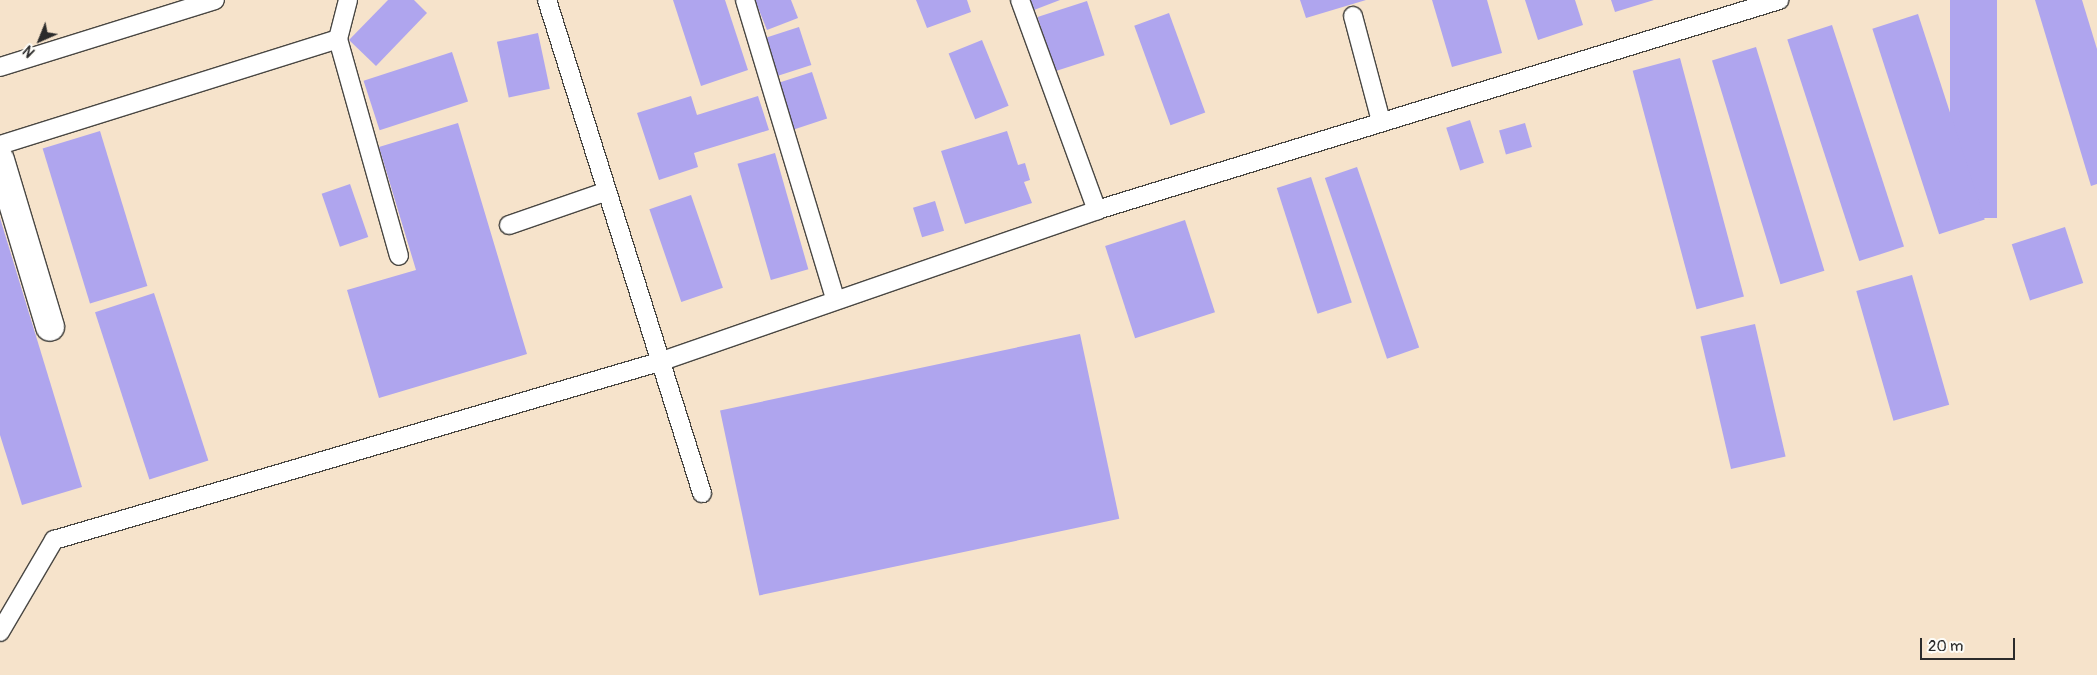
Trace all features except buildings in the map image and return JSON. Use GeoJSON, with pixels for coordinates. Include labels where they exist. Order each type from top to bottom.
{"type":"FeatureCollection","features":[{"type":"Feature","properties":{"kind":"street"},"geometry":{"type":"LineString","coordinates":[[0,160],[50,327]]}},
{"type":"Feature","properties":{"kind":"lane"},"geometry":{"type":"LineString","coordinates":[[0,67],[215,0]]}},
{"type":"Feature","properties":{"kind":"lane"},"geometry":{"type":"LineString","coordinates":[[348,0],[338,40],[399,256]]}},
{"type":"Feature","properties":{"kind":"lane"},"geometry":{"type":"LineString","coordinates":[[547,0],[702,493]]}},
{"type":"Feature","properties":{"kind":"lane"},"geometry":{"type":"LineString","coordinates":[[745,0],[835,299]]}},
{"type":"Feature","properties":{"kind":"lane"},"geometry":{"type":"LineString","coordinates":[[1020,0],[1096,210]]}},
{"type":"Feature","properties":{"kind":"lane"},"geometry":{"type":"LineString","coordinates":[[0,632],[54,540],[662,361],[835,299],[1096,210],[1779,0]]}},
{"type":"Feature","properties":{"kind":"lane"},"geometry":{"type":"LineString","coordinates":[[1353,16],[1381,121]]}},
{"type":"Feature","properties":{"kind":"lane"},"geometry":{"type":"LineString","coordinates":[[0,145],[338,40]]}},
{"type":"Feature","properties":{"kind":"lane"},"geometry":{"type":"LineString","coordinates":[[508,225],[606,192]]}}]}
